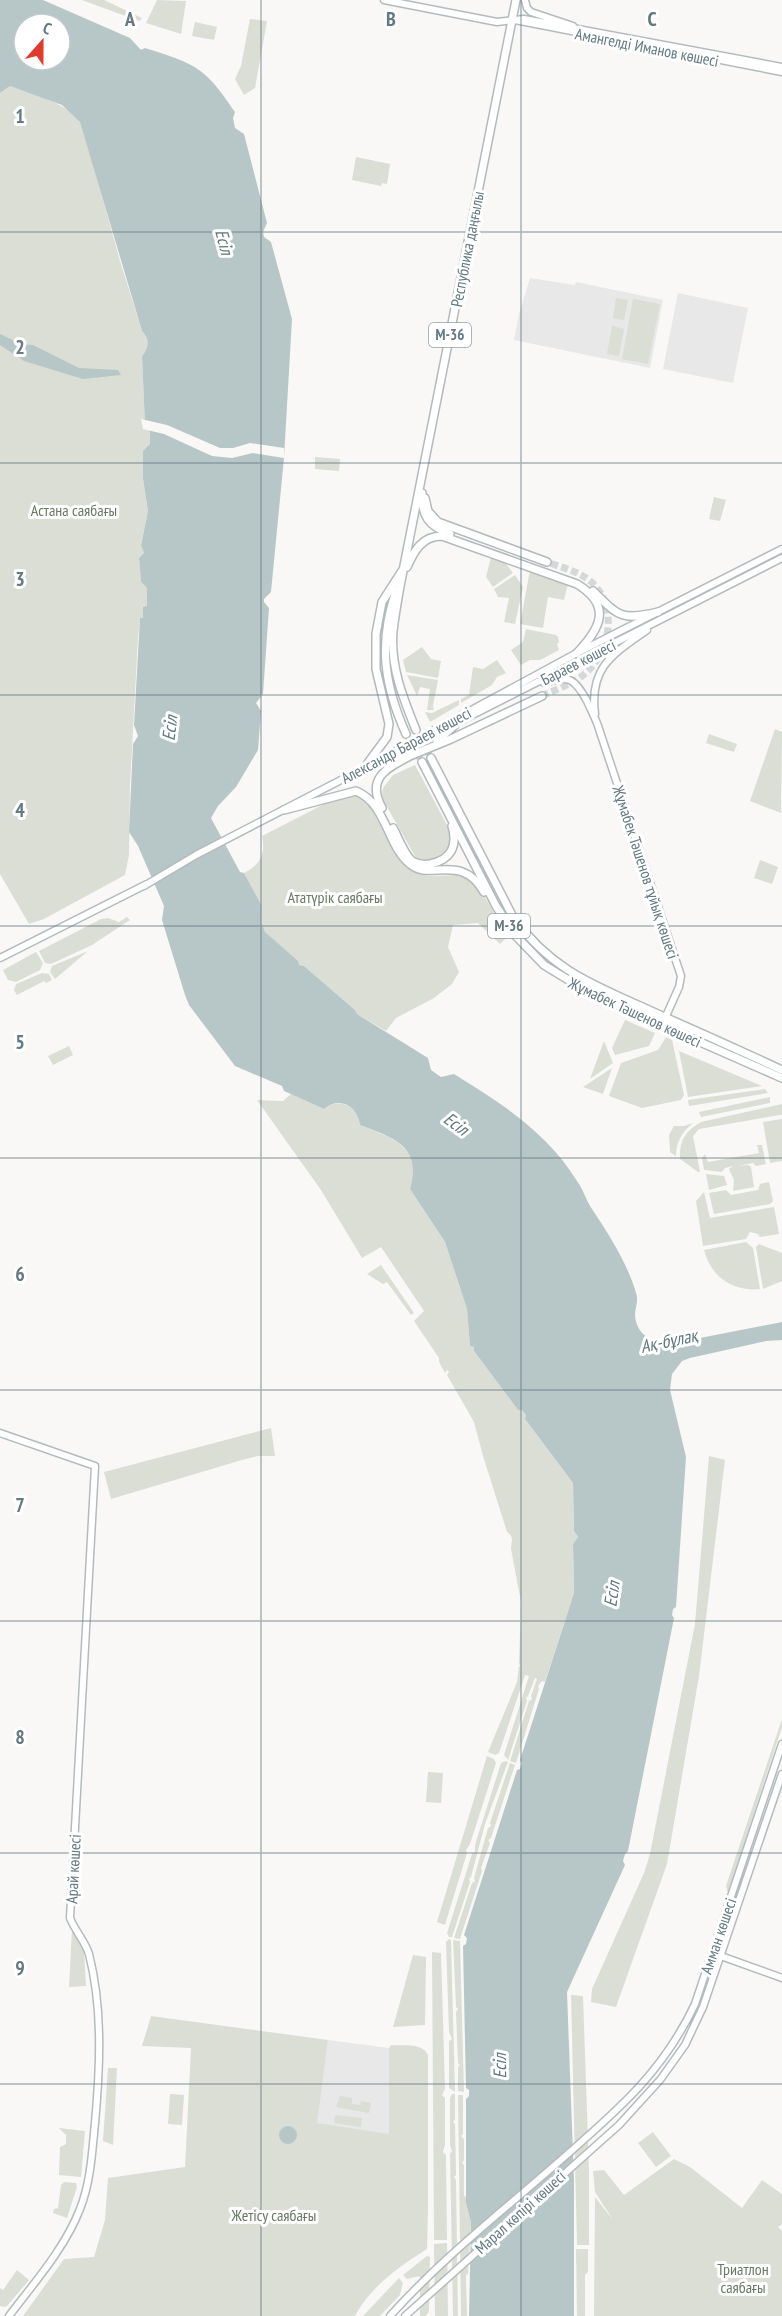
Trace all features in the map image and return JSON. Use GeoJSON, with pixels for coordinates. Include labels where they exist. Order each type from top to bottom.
{"type":"FeatureCollection","features":[{"type":"Feature","properties":{"kind":"main road","name":"Амангелді Иманов көшесі"},"geometry":{"type":"LineString","coordinates":[[384,0],[497,22],[524,18],[782,68]]}},
{"type":"Feature","properties":{"kind":"main road","name":"Республика даңғылы"},"geometry":{"type":"LineString","coordinates":[[416,730],[400,687],[394,655],[393,632],[403,569],[516,0]]}},
{"type":"Feature","properties":{"kind":"main road"},"geometry":{"type":"LineString","coordinates":[[525,0],[531,12],[566,22],[579,29]]}},
{"type":"Feature","properties":{"kind":"main road","name":"Амангелді Иманов көшесі"},"geometry":{"type":"LineString","coordinates":[[512,19],[523,23],[782,72]]}},
{"type":"Feature","properties":{"kind":"main road"},"geometry":{"type":"LineString","coordinates":[[423,470],[422,510],[426,519],[436,529],[570,576],[584,584],[622,616],[636,617],[658,612]]}},
{"type":"Feature","properties":{"kind":"main road"},"geometry":{"type":"LineString","coordinates":[[423,486],[428,511],[438,522],[547,562]]}},
{"type":"Feature","properties":{"kind":"main road"},"geometry":{"type":"LineString","coordinates":[[401,581],[417,547],[423,541],[437,536],[456,540],[572,581],[593,597],[600,613],[596,631],[577,653]]}},
{"type":"Feature","properties":{"kind":"main road","name":"Бараев көшесі"},"geometry":{"type":"LineString","coordinates":[[577,653],[782,549]]}},
{"type":"Feature","properties":{"kind":"main road","name":"Бараев көшесі"},"geometry":{"type":"LineString","coordinates":[[373,763],[455,725],[782,558]]}},
{"type":"Feature","properties":{"kind":"main road","name":"Республика даңғылы"},"geometry":{"type":"LineString","coordinates":[[403,569],[388,614],[385,654],[392,696],[406,734]]}},
{"type":"Feature","properties":{"kind":"main road"},"geometry":{"type":"LineString","coordinates":[[365,767],[385,742],[389,729],[378,680],[376,634],[382,602],[403,569]]}},
{"type":"Feature","properties":{"kind":"main road"},"geometry":{"type":"LineString","coordinates":[[697,592],[700,600]]}},
{"type":"Feature","properties":{"kind":"main road"},"geometry":{"type":"LineString","coordinates":[[595,717],[594,688],[604,665],[615,652],[668,616]]}},
{"type":"Feature","properties":{"kind":"main road","name":"Александр Бараев көшесі"},"geometry":{"type":"LineString","coordinates":[[0,958],[144,885],[577,653]]}},
{"type":"Feature","properties":{"kind":"main road"},"geometry":{"type":"LineString","coordinates":[[519,692],[559,678],[571,680],[579,687],[595,717]]}},
{"type":"Feature","properties":{"kind":"main road"},"geometry":{"type":"LineString","coordinates":[[444,804],[454,834],[451,853],[443,861],[426,865],[413,861],[379,802],[376,791],[379,778],[384,771],[412,755],[542,696]]}},
{"type":"Feature","properties":{"kind":"main road","name":"Жұмабек Тәшенов тұйық көшесі"},"geometry":{"type":"LineString","coordinates":[[595,717],[681,976],[679,987],[664,1021]]}},
{"type":"Feature","properties":{"kind":"main road"},"geometry":{"type":"LineString","coordinates":[[433,745],[455,725]]}},
{"type":"Feature","properties":{"kind":"main road"},"geometry":{"type":"LineString","coordinates":[[373,763],[412,755]]}},
{"type":"Feature","properties":{"kind":"main road","name":"Жұмабек Тәшенов көшесі"},"geometry":{"type":"LineString","coordinates":[[431,758],[513,917],[548,957],[580,978],[782,1078]]}},
{"type":"Feature","properties":{"kind":"main road","name":"Жұмабек Тәшенов көшесі"},"geometry":{"type":"LineString","coordinates":[[422,762],[496,906],[515,935],[537,959],[557,975],[593,995],[664,1021],[782,1070]]}},
{"type":"Feature","properties":{"kind":"main road"},"geometry":{"type":"LineString","coordinates":[[284,810],[322,801],[348,791],[363,794],[370,798],[377,807],[404,859],[413,867],[422,870],[444,868],[463,872],[471,877],[479,883],[499,918],[515,935]]}},
{"type":"Feature","properties":{"kind":"main road","name":"Арай көшесі"},"geometry":{"type":"LineString","coordinates":[[0,1433],[95,1466],[70,1918],[89,1953],[97,1998],[99,2071],[93,2148],[86,2190],[70,2230],[9,2316]]}},
{"type":"Feature","properties":{"kind":"main road","name":"Амман көшесі"},"geometry":{"type":"LineString","coordinates":[[619,2109],[651,2076],[682,2031],[695,2004],[782,1744]]}},
{"type":"Feature","properties":{"kind":"main road","name":"Амман көшесі"},"geometry":{"type":"LineString","coordinates":[[619,2124],[660,2080],[685,2045],[696,2024],[782,1774]]}},
{"type":"Feature","properties":{"kind":"main road"},"geometry":{"type":"LineString","coordinates":[[712,1953],[782,1978]]}},
{"type":"Feature","properties":{"kind":"main road","name":"Марал көпірі көшесі"},"geometry":{"type":"LineString","coordinates":[[390,2316],[422,2281],[619,2109]]}},
{"type":"Feature","properties":{"kind":"main road","name":"Марал көпірі көшесі"},"geometry":{"type":"LineString","coordinates":[[405,2316],[619,2124]]}},
{"type":"Feature","properties":{"kind":"shaded area"},"geometry":{"type":"Polygon","coordinates":[[[530,278],[575,285],[576,282],[663,300],[650,368],[514,340],[530,278]]]}},
{"type":"Feature","properties":{"kind":"shaded area"},"geometry":{"type":"Polygon","coordinates":[[[678,293],[748,308],[733,383],[663,369],[678,293]]]}},
{"type":"Feature","properties":{"kind":"shaded area"},"geometry":{"type":"Polygon","coordinates":[[[328,2040],[389,2048],[390,2135],[316,2123],[328,2040]]]}},
{"type":"Feature","properties":{"kind":"green space"},"geometry":{"type":"Polygon","coordinates":[[[82,0],[104,0],[142,18],[139,21],[82,0]]]}},
{"type":"Feature","properties":{"kind":"green space"},"geometry":{"type":"Polygon","coordinates":[[[157,0],[186,1],[181,34],[146,23],[157,0]]]}},
{"type":"Feature","properties":{"kind":"green space"},"geometry":{"type":"Polygon","coordinates":[[[250,19],[267,21],[255,88],[244,95],[235,79],[241,66],[250,19]]]}},
{"type":"Feature","properties":{"kind":"green space"},"geometry":{"type":"Polygon","coordinates":[[[195,22],[217,27],[214,40],[192,36],[195,22]]]}},
{"type":"Feature","properties":{"kind":"green space","name":"Астана саябағы"},"geometry":{"type":"Polygon","coordinates":[[[10,86],[61,106],[78,119],[83,127],[120,261],[142,331],[147,340],[147,347],[142,356],[145,426],[150,427],[150,444],[143,479],[148,511],[141,544],[144,553],[139,558],[141,582],[147,588],[147,607],[143,618],[140,619],[138,638],[130,786],[129,855],[125,875],[44,919],[29,924],[0,874],[0,93],[10,86]]]}},
{"type":"Feature","properties":{"kind":"green space"},"geometry":{"type":"Polygon","coordinates":[[[356,157],[390,164],[387,184],[382,183],[381,186],[352,180],[356,157]]]}},
{"type":"Feature","properties":{"kind":"green space"},"geometry":{"type":"Polygon","coordinates":[[[616,298],[628,300],[624,320],[613,318],[616,298]]]}},
{"type":"Feature","properties":{"kind":"green space"},"geometry":{"type":"Polygon","coordinates":[[[633,299],[660,304],[648,364],[622,359],[633,299]]]}},
{"type":"Feature","properties":{"kind":"green space"},"geometry":{"type":"Polygon","coordinates":[[[612,326],[624,329],[619,356],[607,354],[612,326]]]}},
{"type":"Feature","properties":{"kind":"green space"},"geometry":{"type":"Polygon","coordinates":[[[315,457],[340,459],[339,471],[315,469],[315,457]]]}},
{"type":"Feature","properties":{"kind":"green space"},"geometry":{"type":"Polygon","coordinates":[[[714,497],[726,500],[720,521],[709,519],[714,497]]]}},
{"type":"Feature","properties":{"kind":"green space"},"geometry":{"type":"Polygon","coordinates":[[[491,557],[505,562],[513,573],[493,587],[486,577],[491,557]]]}},
{"type":"Feature","properties":{"kind":"green space"},"geometry":{"type":"Polygon","coordinates":[[[530,570],[568,584],[564,600],[548,597],[543,628],[520,624],[530,570]]]}},
{"type":"Feature","properties":{"kind":"green space"},"geometry":{"type":"Polygon","coordinates":[[[515,575],[523,587],[515,624],[504,622],[509,598],[498,597],[494,589],[515,575]]]}},
{"type":"Feature","properties":{"kind":"green space"},"geometry":{"type":"Polygon","coordinates":[[[526,629],[556,635],[559,650],[540,660],[530,660],[521,665],[511,650],[523,642],[526,629]]]}},
{"type":"Feature","properties":{"kind":"green space"},"geometry":{"type":"Polygon","coordinates":[[[422,647],[431,659],[441,661],[438,678],[406,672],[403,660],[422,647]]]}},
{"type":"Feature","properties":{"kind":"green space"},"geometry":{"type":"Polygon","coordinates":[[[497,660],[506,673],[497,677],[492,685],[461,703],[461,699],[469,695],[473,667],[483,669],[497,660]]]}},
{"type":"Feature","properties":{"kind":"green space"},"geometry":{"type":"Polygon","coordinates":[[[407,675],[438,680],[434,710],[427,710],[430,689],[420,687],[417,696],[407,675]]]}},
{"type":"Feature","properties":{"kind":"green space"},"geometry":{"type":"Polygon","coordinates":[[[459,700],[459,705],[430,722],[425,712],[432,713],[459,700]]]}},
{"type":"Feature","properties":{"kind":"green space"},"geometry":{"type":"Polygon","coordinates":[[[775,729],[782,732],[781,813],[750,801],[775,729]]]}},
{"type":"Feature","properties":{"kind":"green space"},"geometry":{"type":"Polygon","coordinates":[[[709,734],[737,744],[734,752],[706,743],[709,734]]]}},
{"type":"Feature","properties":{"kind":"green space"},"geometry":{"type":"Polygon","coordinates":[[[415,765],[454,838],[442,862],[422,862],[416,858],[383,800],[383,788],[393,775],[415,765]]]}},
{"type":"Feature","properties":{"kind":"green space","name":"Ататүрік саябағы"},"geometry":{"type":"Polygon","coordinates":[[[351,793],[365,796],[393,848],[411,870],[428,876],[457,875],[473,883],[493,910],[506,938],[500,944],[478,923],[453,925],[448,947],[459,972],[452,984],[434,998],[396,1018],[386,1031],[357,1014],[304,966],[299,965],[265,932],[261,921],[262,906],[244,873],[258,863],[263,848],[262,836],[340,796],[351,793]]]}},
{"type":"Feature","properties":{"kind":"green space"},"geometry":{"type":"Polygon","coordinates":[[[760,860],[778,867],[772,884],[754,878],[760,860]]]}},
{"type":"Feature","properties":{"kind":"green space"},"geometry":{"type":"Polygon","coordinates":[[[127,917],[130,920],[92,945],[51,964],[45,963],[39,951],[101,919],[108,918],[119,922],[127,917]]]}},
{"type":"Feature","properties":{"kind":"green space"},"geometry":{"type":"Polygon","coordinates":[[[88,951],[55,979],[50,972],[52,966],[88,951]]]}},
{"type":"Feature","properties":{"kind":"green space"},"geometry":{"type":"Polygon","coordinates":[[[36,952],[43,963],[40,970],[16,982],[8,980],[3,970],[36,952]]]}},
{"type":"Feature","properties":{"kind":"green space"},"geometry":{"type":"Polygon","coordinates":[[[42,973],[49,974],[52,980],[46,983],[44,981],[17,995],[14,990],[16,984],[42,973]]]}},
{"type":"Feature","properties":{"kind":"green space"},"geometry":{"type":"Polygon","coordinates":[[[625,1020],[655,1033],[649,1046],[615,1055],[612,1048],[625,1020]]]}},
{"type":"Feature","properties":{"kind":"green space"},"geometry":{"type":"Polygon","coordinates":[[[666,1037],[672,1040],[684,1095],[681,1100],[642,1108],[609,1096],[621,1063],[658,1050],[666,1037]]]}},
{"type":"Feature","properties":{"kind":"green space"},"geometry":{"type":"Polygon","coordinates":[[[604,1041],[613,1063],[590,1079],[604,1041]]]}},
{"type":"Feature","properties":{"kind":"green space"},"geometry":{"type":"Polygon","coordinates":[[[69,1046],[73,1055],[53,1065],[48,1056],[69,1046]]]}},
{"type":"Feature","properties":{"kind":"green space"},"geometry":{"type":"Polygon","coordinates":[[[679,1051],[762,1086],[688,1097],[679,1051]]]}},
{"type":"Feature","properties":{"kind":"green space"},"geometry":{"type":"Polygon","coordinates":[[[612,1068],[603,1094],[583,1087],[612,1068]]]}},
{"type":"Feature","properties":{"kind":"green space"},"geometry":{"type":"Polygon","coordinates":[[[765,1089],[768,1093],[689,1106],[688,1100],[765,1089]]]}},
{"type":"Feature","properties":{"kind":"green space"},"geometry":{"type":"Polygon","coordinates":[[[291,1094],[324,1109],[330,1105],[347,1105],[352,1108],[360,1125],[393,1140],[408,1153],[412,1162],[413,1174],[410,1189],[445,1242],[467,1309],[470,1346],[474,1347],[474,1351],[518,1410],[522,1410],[526,1415],[525,1419],[573,1483],[574,1531],[578,1537],[573,1544],[574,1593],[545,1682],[542,1681],[538,1686],[516,1763],[510,1761],[537,1679],[535,1678],[526,1698],[508,1760],[504,1755],[529,1676],[525,1675],[499,1753],[495,1755],[488,1752],[517,1682],[519,1666],[521,1667],[519,1664],[521,1602],[511,1549],[512,1538],[507,1532],[474,1422],[447,1375],[449,1372],[447,1370],[445,1373],[439,1358],[414,1321],[424,1311],[381,1247],[362,1258],[321,1190],[257,1100],[283,1101],[291,1094]]]}},
{"type":"Feature","properties":{"kind":"green space"},"geometry":{"type":"Polygon","coordinates":[[[770,1097],[770,1103],[701,1117],[699,1112],[770,1097]]]}},
{"type":"Feature","properties":{"kind":"green space"},"geometry":{"type":"Polygon","coordinates":[[[782,1104],[782,1115],[699,1129],[693,1136],[700,1172],[680,1159],[684,1137],[701,1122],[782,1104]]]}},
{"type":"Feature","properties":{"kind":"green space"},"geometry":{"type":"Polygon","coordinates":[[[782,1119],[782,1161],[770,1163],[763,1122],[782,1119]]]}},
{"type":"Feature","properties":{"kind":"green space"},"geometry":{"type":"Polygon","coordinates":[[[693,1123],[680,1138],[676,1156],[670,1152],[669,1135],[674,1126],[693,1123]]]}},
{"type":"Feature","properties":{"kind":"green space"},"geometry":{"type":"Polygon","coordinates":[[[757,1145],[762,1145],[766,1164],[756,1166],[753,1163],[738,1166],[751,1167],[754,1187],[733,1191],[734,1180],[729,1169],[733,1166],[725,1168],[722,1172],[704,1170],[702,1158],[705,1154],[708,1162],[759,1153],[757,1145]]]}},
{"type":"Feature","properties":{"kind":"green space"},"geometry":{"type":"Polygon","coordinates":[[[706,1174],[724,1176],[727,1185],[709,1190],[706,1174]]]}},
{"type":"Feature","properties":{"kind":"green space"},"geometry":{"type":"Polygon","coordinates":[[[769,1182],[773,1201],[770,1204],[714,1214],[709,1193],[726,1190],[731,1195],[758,1190],[760,1184],[769,1182]]]}},
{"type":"Feature","properties":{"kind":"green space"},"geometry":{"type":"Polygon","coordinates":[[[704,1192],[710,1218],[774,1207],[779,1234],[760,1237],[750,1232],[746,1239],[703,1246],[696,1201],[704,1192]]]}},
{"type":"Feature","properties":{"kind":"green space"},"geometry":{"type":"Polygon","coordinates":[[[746,1242],[753,1248],[760,1289],[741,1288],[725,1281],[712,1268],[704,1250],[746,1242]]]}},
{"type":"Feature","properties":{"kind":"green space"},"geometry":{"type":"Polygon","coordinates":[[[759,1244],[782,1253],[782,1281],[763,1289],[756,1247],[759,1244]]]}},
{"type":"Feature","properties":{"kind":"green space"},"geometry":{"type":"Polygon","coordinates":[[[381,1265],[414,1313],[411,1315],[387,1282],[383,1284],[367,1274],[381,1265]]]}},
{"type":"Feature","properties":{"kind":"green space"},"geometry":{"type":"Polygon","coordinates":[[[271,1428],[275,1456],[258,1456],[242,1460],[111,1499],[104,1472],[271,1428]]]}},
{"type":"Feature","properties":{"kind":"green space"},"geometry":{"type":"Polygon","coordinates":[[[709,1456],[725,1460],[699,1676],[667,1864],[616,2007],[591,2002],[592,1989],[644,1873],[650,1854],[695,1624],[709,1456]]]}},
{"type":"Feature","properties":{"kind":"green space"},"geometry":{"type":"Polygon","coordinates":[[[782,1719],[782,1727],[728,1893],[726,1886],[782,1719]]]}},
{"type":"Feature","properties":{"kind":"green space"},"geometry":{"type":"Polygon","coordinates":[[[487,1756],[494,1759],[496,1763],[470,1844],[466,1850],[445,1925],[437,1922],[487,1756]]]}},
{"type":"Feature","properties":{"kind":"green space"},"geometry":{"type":"Polygon","coordinates":[[[508,1762],[485,1824],[470,1882],[452,1937],[449,1937],[447,1933],[472,1854],[475,1852],[475,1845],[501,1763],[508,1762]]]}},
{"type":"Feature","properties":{"kind":"green space"},"geometry":{"type":"Polygon","coordinates":[[[510,1763],[515,1765],[491,1838],[488,1840],[490,1843],[482,1871],[460,1939],[454,1938],[472,1883],[475,1881],[488,1828],[491,1826],[490,1823],[510,1763]]]}},
{"type":"Feature","properties":{"kind":"green space"},"geometry":{"type":"Polygon","coordinates":[[[428,1772],[443,1773],[441,1803],[426,1802],[428,1772]]]}},
{"type":"Feature","properties":{"kind":"green space"},"geometry":{"type":"Polygon","coordinates":[[[72,1929],[84,1950],[86,1986],[69,1987],[72,1929]]]}},
{"type":"Feature","properties":{"kind":"green space"},"geometry":{"type":"Polygon","coordinates":[[[451,1940],[455,2092],[449,2088],[449,2041],[452,2039],[449,2032],[446,1942],[451,1940]]]}},
{"type":"Feature","properties":{"kind":"green space"},"geometry":{"type":"Polygon","coordinates":[[[453,1940],[460,1941],[464,2092],[458,2091],[458,2067],[460,2065],[458,2063],[456,2012],[458,2009],[456,2007],[453,1940]]]}},
{"type":"Feature","properties":{"kind":"green space"},"geometry":{"type":"Polygon","coordinates":[[[432,1952],[441,1953],[445,2089],[442,2095],[445,2098],[443,2152],[446,2155],[447,2240],[434,2240],[432,1952]]]}},
{"type":"Feature","properties":{"kind":"green space"},"geometry":{"type":"Polygon","coordinates":[[[413,1955],[426,1957],[425,2025],[393,2027],[413,1955]]]}},
{"type":"Feature","properties":{"kind":"green space"},"geometry":{"type":"Polygon","coordinates":[[[571,1995],[583,1996],[589,2170],[589,2245],[577,2245],[571,1995]]]}},
{"type":"Feature","properties":{"kind":"green space","name":"Жетісу саябағы"},"geometry":{"type":"Polygon","coordinates":[[[151,2016],[328,2040],[317,2123],[389,2134],[389,2048],[391,2045],[417,2046],[428,2055],[427,2249],[396,2270],[377,2287],[361,2305],[355,2316],[23,2316],[64,2259],[94,2257],[105,2220],[108,2178],[185,2167],[191,2048],[142,2046],[151,2016]]]}},
{"type":"Feature","properties":{"kind":"green space"},"geometry":{"type":"Polygon","coordinates":[[[108,2068],[117,2068],[113,2145],[103,2141],[108,2068]]]}},
{"type":"Feature","properties":{"kind":"green space"},"geometry":{"type":"Polygon","coordinates":[[[170,2094],[184,2095],[182,2125],[168,2124],[170,2094]]]}},
{"type":"Feature","properties":{"kind":"green space"},"geometry":{"type":"Polygon","coordinates":[[[452,2094],[455,2094],[453,2122],[455,2124],[456,2175],[454,2177],[456,2180],[458,2316],[453,2316],[450,2154],[452,2151],[450,2098],[452,2094]]]}},
{"type":"Feature","properties":{"kind":"green space"},"geometry":{"type":"Polygon","coordinates":[[[458,2095],[463,2095],[463,2134],[461,2136],[464,2139],[462,2163],[464,2165],[464,2196],[467,2197],[466,2203],[471,2222],[468,2274],[466,2275],[467,2316],[461,2316],[458,2095]]]}},
{"type":"Feature","properties":{"kind":"green space"},"geometry":{"type":"Polygon","coordinates":[[[340,2096],[352,2098],[352,2104],[360,2105],[361,2101],[371,2103],[369,2113],[336,2107],[340,2096]]]}},
{"type":"Feature","properties":{"kind":"green space"},"geometry":{"type":"Polygon","coordinates":[[[335,2115],[362,2118],[361,2127],[334,2123],[335,2115]]]}},
{"type":"Feature","properties":{"kind":"green space"},"geometry":{"type":"Polygon","coordinates":[[[59,2128],[85,2131],[81,2177],[59,2175],[60,2147],[66,2144],[66,2135],[59,2128]]]}},
{"type":"Feature","properties":{"kind":"green space"},"geometry":{"type":"Polygon","coordinates":[[[653,2132],[671,2156],[656,2167],[638,2143],[653,2132]]]}},
{"type":"Feature","properties":{"kind":"green space","name":"Триатлон саябағы"},"geometry":{"type":"Polygon","coordinates":[[[674,2159],[690,2167],[742,2208],[762,2180],[782,2194],[782,2224],[778,2227],[782,2231],[782,2316],[594,2316],[595,2197],[613,2220],[595,2192],[593,2171],[604,2170],[624,2195],[674,2159]]]}},
{"type":"Feature","properties":{"kind":"green space"},"geometry":{"type":"Polygon","coordinates":[[[64,2182],[76,2183],[77,2187],[67,2218],[53,2213],[54,2209],[58,2208],[61,2185],[64,2182]]]}},
{"type":"Feature","properties":{"kind":"green space"},"geometry":{"type":"Polygon","coordinates":[[[447,2243],[448,2316],[435,2316],[434,2244],[447,2243]]]}},
{"type":"Feature","properties":{"kind":"green space"},"geometry":{"type":"Polygon","coordinates":[[[576,2249],[588,2249],[588,2272],[585,2275],[585,2316],[577,2316],[576,2249]]]}},
{"type":"Feature","properties":{"kind":"green space"},"geometry":{"type":"Polygon","coordinates":[[[427,2256],[430,2257],[429,2311],[426,2316],[420,2316],[420,2276],[407,2279],[403,2275],[427,2256]]]}},
{"type":"Feature","properties":{"kind":"green space"},"geometry":{"type":"Polygon","coordinates":[[[17,2270],[29,2280],[7,2306],[0,2306],[0,2288],[3,2290],[17,2270]]]}},
{"type":"Feature","properties":{"kind":"green space"},"geometry":{"type":"Polygon","coordinates":[[[399,2278],[403,2283],[400,2295],[380,2316],[363,2316],[399,2278]]]}},
{"type":"Feature","properties":{"kind":"water","name":"Есіл"},"geometry":{"type":"Polygon","coordinates":[[[0,0],[43,0],[70,12],[12,12],[12,72],[72,72],[72,13],[130,38],[141,50],[145,48],[162,53],[198,69],[225,97],[235,112],[233,118],[235,128],[244,134],[267,223],[263,232],[264,237],[271,242],[292,319],[284,458],[271,592],[264,599],[269,608],[263,694],[256,703],[261,711],[258,750],[236,787],[218,806],[211,818],[240,872],[244,873],[262,906],[261,921],[265,932],[298,961],[299,965],[304,966],[357,1014],[428,1058],[431,1070],[441,1077],[454,1074],[472,1085],[522,1120],[552,1148],[579,1184],[623,1260],[637,1296],[636,1322],[646,1337],[669,1344],[782,1322],[782,1340],[766,1341],[690,1358],[682,1361],[672,1374],[670,1390],[686,1457],[676,1607],[673,1609],[674,1618],[628,1851],[623,1861],[625,1865],[567,1992],[574,2181],[574,2316],[469,2316],[471,2222],[466,2203],[466,2099],[469,2096],[469,2090],[466,2088],[463,1946],[467,1938],[464,1935],[517,1770],[520,1769],[522,1763],[520,1760],[574,1593],[573,1544],[578,1537],[574,1531],[573,1483],[525,1419],[526,1415],[522,1410],[518,1410],[474,1351],[474,1347],[470,1346],[467,1309],[445,1242],[410,1189],[413,1174],[412,1162],[402,1145],[360,1125],[352,1108],[347,1105],[336,1103],[324,1109],[284,1091],[282,1086],[235,1066],[189,1005],[162,920],[164,906],[138,846],[129,832],[133,744],[138,736],[134,725],[140,618],[143,618],[143,607],[147,606],[147,588],[141,582],[139,558],[144,553],[141,545],[148,511],[143,479],[143,451],[150,444],[150,427],[145,426],[142,356],[147,347],[147,340],[142,331],[80,122],[62,105],[10,86],[0,93],[0,0]]]}},
{"type":"Feature","properties":{"kind":"water"},"geometry":{"type":"Polygon","coordinates":[[[0,334],[21,344],[33,345],[79,368],[118,370],[121,375],[83,379],[24,361],[0,345],[0,334]]]}},
{"type":"Feature","properties":{"kind":"water"},"geometry":{"type":"Polygon","coordinates":[[[288,2126],[294,2129],[297,2135],[294,2141],[288,2144],[282,2141],[279,2135],[282,2129],[288,2126]]]}},
{"type":"Feature","properties":{"kind":"pier"},"geometry":{"type":"Polygon","coordinates":[[[141,419],[167,425],[220,448],[233,448],[250,443],[284,448],[284,458],[253,453],[232,458],[212,456],[164,434],[143,429],[141,419]]]}},
{"type":"Feature","properties":{"kind":"tunnel"},"geometry":{"type":"LineString","coordinates":[[542,696],[571,683],[587,672],[596,662],[602,650],[607,637],[608,624],[607,610],[596,587],[581,575],[547,562]]}},
{"type":"Feature","properties":{"kind":"tunnel"},"geometry":{"type":"LineString","coordinates":[[416,730],[431,758]]}},
{"type":"Feature","properties":{"kind":"tunnel"},"geometry":{"type":"LineString","coordinates":[[406,734],[422,762]]}},
{"type":"Feature","properties":{"kind":"water label","name":"Ақ-бұлақ"},"geometry":{"type":"Point","coordinates":[669,1341]}}]}
